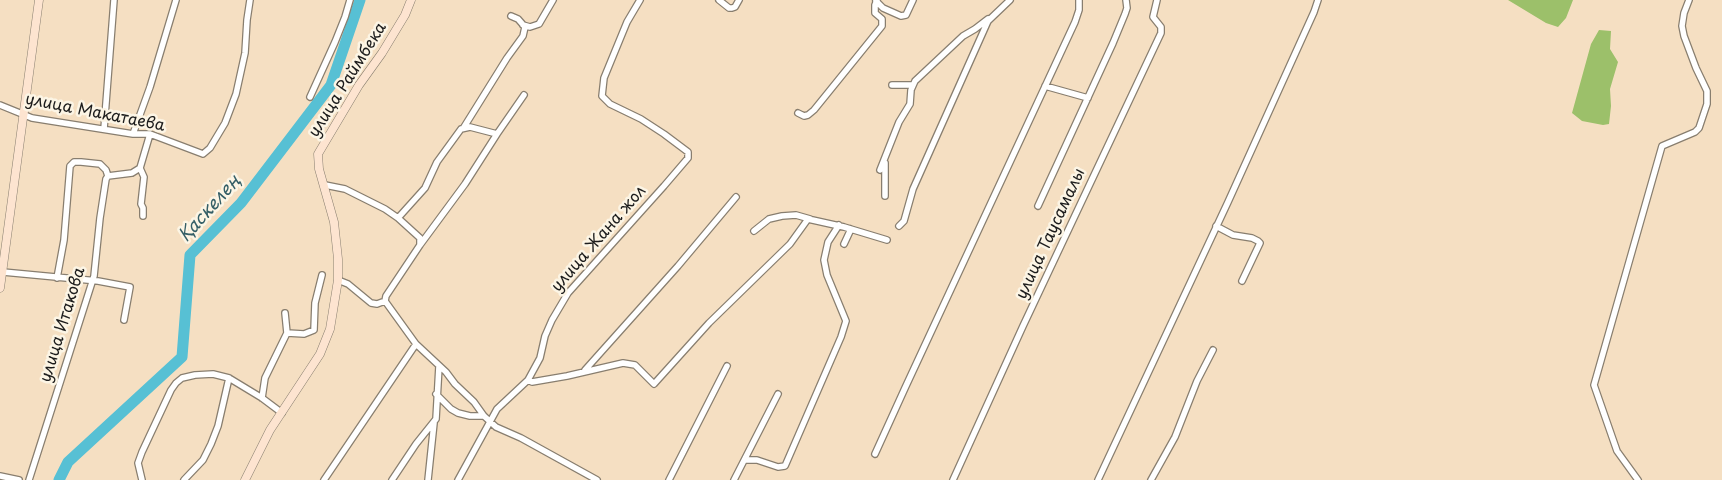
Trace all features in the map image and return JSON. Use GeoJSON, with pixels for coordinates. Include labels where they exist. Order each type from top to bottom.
{"type":"FeatureCollection","features":[{"type":"Feature","properties":{"kind":"street"},"geometry":{"type":"LineString","coordinates":[[0,288],[39,0]]}},
{"type":"Feature","properties":{"kind":"street"},"geometry":{"type":"LineString","coordinates":[[104,129],[114,0]]}},
{"type":"Feature","properties":{"kind":"street"},"geometry":{"type":"LineString","coordinates":[[133,134],[150,87],[176,0]]}},
{"type":"Feature","properties":{"kind":"street","name":"улица Макатаева"},"geometry":{"type":"LineString","coordinates":[[0,106],[32,118],[133,134],[150,134],[203,154],[210,148],[225,123],[236,94],[245,53],[250,0]]}},
{"type":"Feature","properties":{"kind":"street"},"geometry":{"type":"LineString","coordinates":[[310,97],[335,42],[350,0]]}},
{"type":"Feature","properties":{"kind":"street","name":"улица Раймбека"},"geometry":{"type":"LineString","coordinates":[[245,480],[270,430],[320,354],[330,329],[338,280],[338,259],[334,222],[318,162],[318,154],[359,85],[391,38],[411,0]]}},
{"type":"Feature","properties":{"kind":"street"},"geometry":{"type":"LineString","coordinates":[[523,25],[530,27],[539,24],[553,0]]}},
{"type":"Feature","properties":{"kind":"street","name":"улица Жана жол"},"geometry":{"type":"LineString","coordinates":[[528,380],[540,358],[544,336],[564,298],[688,158],[688,152],[664,134],[641,119],[610,104],[602,96],[604,78],[627,22],[640,0]]}},
{"type":"Feature","properties":{"kind":"street"},"geometry":{"type":"LineString","coordinates":[[719,0],[729,8],[735,7],[739,0]]}},
{"type":"Feature","properties":{"kind":"street"},"geometry":{"type":"LineString","coordinates":[[876,1],[883,8],[901,16],[906,15],[913,0]]}},
{"type":"Feature","properties":{"kind":"street"},"geometry":{"type":"LineString","coordinates":[[880,170],[899,122],[910,104],[910,87],[963,36],[990,18],[1010,0]]}},
{"type":"Feature","properties":{"kind":"street"},"geometry":{"type":"LineString","coordinates":[[876,454],[1075,22],[1079,10],[1079,0]]}},
{"type":"Feature","properties":{"kind":"street"},"geometry":{"type":"LineString","coordinates":[[1038,206],[1125,14],[1127,8],[1126,0]]}},
{"type":"Feature","properties":{"kind":"street","name":"улица Таусамалы"},"geometry":{"type":"LineString","coordinates":[[953,480],[1019,334],[1161,33],[1161,27],[1153,17],[1157,0]]}},
{"type":"Feature","properties":{"kind":"street"},"geometry":{"type":"LineString","coordinates":[[1098,480],[1318,0]]}},
{"type":"Feature","properties":{"kind":"street"},"geometry":{"type":"LineString","coordinates":[[1638,480],[1617,451],[1594,385],[1662,146],[1695,132],[1699,128],[1707,104],[1707,91],[1696,68],[1682,26],[1689,0]]}},
{"type":"Feature","properties":{"kind":"street"},"geometry":{"type":"LineString","coordinates":[[798,113],[804,116],[814,110],[882,26],[882,19],[875,13],[876,1]]}},
{"type":"Feature","properties":{"kind":"street"},"geometry":{"type":"LineString","coordinates":[[398,218],[425,188],[437,162],[457,133],[464,127],[523,36],[525,30],[523,25],[518,19],[511,16]]}},
{"type":"Feature","properties":{"kind":"street"},"geometry":{"type":"LineString","coordinates":[[900,226],[904,222],[913,189],[990,18]]}},
{"type":"Feature","properties":{"kind":"street"},"geometry":{"type":"LineString","coordinates":[[892,85],[910,87]]}},
{"type":"Feature","properties":{"kind":"street"},"geometry":{"type":"LineString","coordinates":[[1045,86],[1088,98]]}},
{"type":"Feature","properties":{"kind":"street"},"geometry":{"type":"LineString","coordinates":[[385,301],[386,296],[420,245],[465,184],[524,95]]}},
{"type":"Feature","properties":{"kind":"street"},"geometry":{"type":"LineString","coordinates":[[464,127],[497,134]]}},
{"type":"Feature","properties":{"kind":"street"},"geometry":{"type":"LineString","coordinates":[[143,216],[141,204],[144,177],[140,168],[150,134]]}},
{"type":"Feature","properties":{"kind":"street"},"geometry":{"type":"LineString","coordinates":[[884,158],[884,196]]}},
{"type":"Feature","properties":{"kind":"street"},"geometry":{"type":"LineString","coordinates":[[58,278],[64,240],[70,166],[74,162],[100,164],[106,170],[108,176],[132,173],[140,168]]}},
{"type":"Feature","properties":{"kind":"street","name":"улица Итакова"},"geometry":{"type":"LineString","coordinates":[[29,480],[93,281],[100,218],[108,176]]}},
{"type":"Feature","properties":{"kind":"street"},"geometry":{"type":"LineString","coordinates":[[325,185],[345,189],[384,208],[420,238],[420,245]]}},
{"type":"Feature","properties":{"kind":"street"},"geometry":{"type":"LineString","coordinates":[[584,371],[678,266],[736,196]]}},
{"type":"Feature","properties":{"kind":"street"},"geometry":{"type":"LineString","coordinates":[[754,231],[769,219],[796,215],[886,240]]}},
{"type":"Feature","properties":{"kind":"street"},"geometry":{"type":"LineString","coordinates":[[458,480],[497,409],[528,380],[532,382],[544,380],[623,363],[631,364],[654,384],[709,323],[790,244],[806,221],[810,219]]}},
{"type":"Feature","properties":{"kind":"street"},"geometry":{"type":"LineString","coordinates":[[744,460],[757,460],[778,467],[785,466],[844,332],[846,321],[827,275],[824,260],[828,242],[839,226]]}},
{"type":"Feature","properties":{"kind":"street"},"geometry":{"type":"LineString","coordinates":[[1216,226],[1233,235],[1252,238],[1260,243],[1242,281]]}},
{"type":"Feature","properties":{"kind":"street"},"geometry":{"type":"LineString","coordinates":[[844,244],[851,229]]}},
{"type":"Feature","properties":{"kind":"street"},"geometry":{"type":"LineString","coordinates":[[3,272],[93,281],[130,287],[124,320]]}},
{"type":"Feature","properties":{"kind":"street"},"geometry":{"type":"LineString","coordinates":[[287,333],[304,334],[314,330],[315,303],[322,275]]}},
{"type":"Feature","properties":{"kind":"street"},"geometry":{"type":"LineString","coordinates":[[338,280],[348,284],[371,303],[377,304],[385,301]]}},
{"type":"Feature","properties":{"kind":"street"},"geometry":{"type":"LineString","coordinates":[[385,301],[416,344],[474,402],[484,416],[496,427],[521,438],[597,480]]}},
{"type":"Feature","properties":{"kind":"street"},"geometry":{"type":"LineString","coordinates":[[262,398],[265,378],[287,333],[285,313]]}},
{"type":"Feature","properties":{"kind":"street"},"geometry":{"type":"LineString","coordinates":[[324,480],[416,344]]}},
{"type":"Feature","properties":{"kind":"street"},"geometry":{"type":"LineString","coordinates":[[1151,480],[1175,437],[1197,381],[1212,350]]}},
{"type":"Feature","properties":{"kind":"street"},"geometry":{"type":"LineString","coordinates":[[428,480],[434,422],[436,419],[439,366]]}},
{"type":"Feature","properties":{"kind":"street"},"geometry":{"type":"LineString","coordinates":[[668,480],[726,366]]}},
{"type":"Feature","properties":{"kind":"street"},"geometry":{"type":"LineString","coordinates":[[142,480],[138,463],[142,452],[164,403],[176,383],[182,378],[213,374],[229,378],[282,413]]}},
{"type":"Feature","properties":{"kind":"street"},"geometry":{"type":"LineString","coordinates":[[184,480],[203,460],[211,444],[218,426],[229,378]]}},
{"type":"Feature","properties":{"kind":"street"},"geometry":{"type":"LineString","coordinates":[[436,394],[451,409],[458,413],[470,416],[484,416]]}},
{"type":"Feature","properties":{"kind":"street"},"geometry":{"type":"LineString","coordinates":[[734,480],[778,394]]}},
{"type":"Feature","properties":{"kind":"street"},"geometry":{"type":"LineString","coordinates":[[392,480],[416,444],[434,422]]}},
{"type":"Feature","properties":{"kind":"street"},"geometry":{"type":"LineString","coordinates":[[0,476],[19,480]]}},
{"type":"Feature","properties":{"kind":"green space"},"geometry":{"type":"Polygon","coordinates":[[[1508,0],[1573,0],[1566,18],[1558,27],[1546,23],[1508,0]]]}},
{"type":"Feature","properties":{"kind":"green space"},"geometry":{"type":"Polygon","coordinates":[[[1599,30],[1611,31],[1610,49],[1618,62],[1610,89],[1609,124],[1603,125],[1582,121],[1572,113],[1591,44],[1599,30]]]}},
{"type":"Feature","properties":{"kind":"waterway","name":"Қаскелең"},"geometry":{"type":"LineString","coordinates":[[59,480],[68,462],[182,357],[190,255],[241,203],[331,85],[360,0]]}}]}
